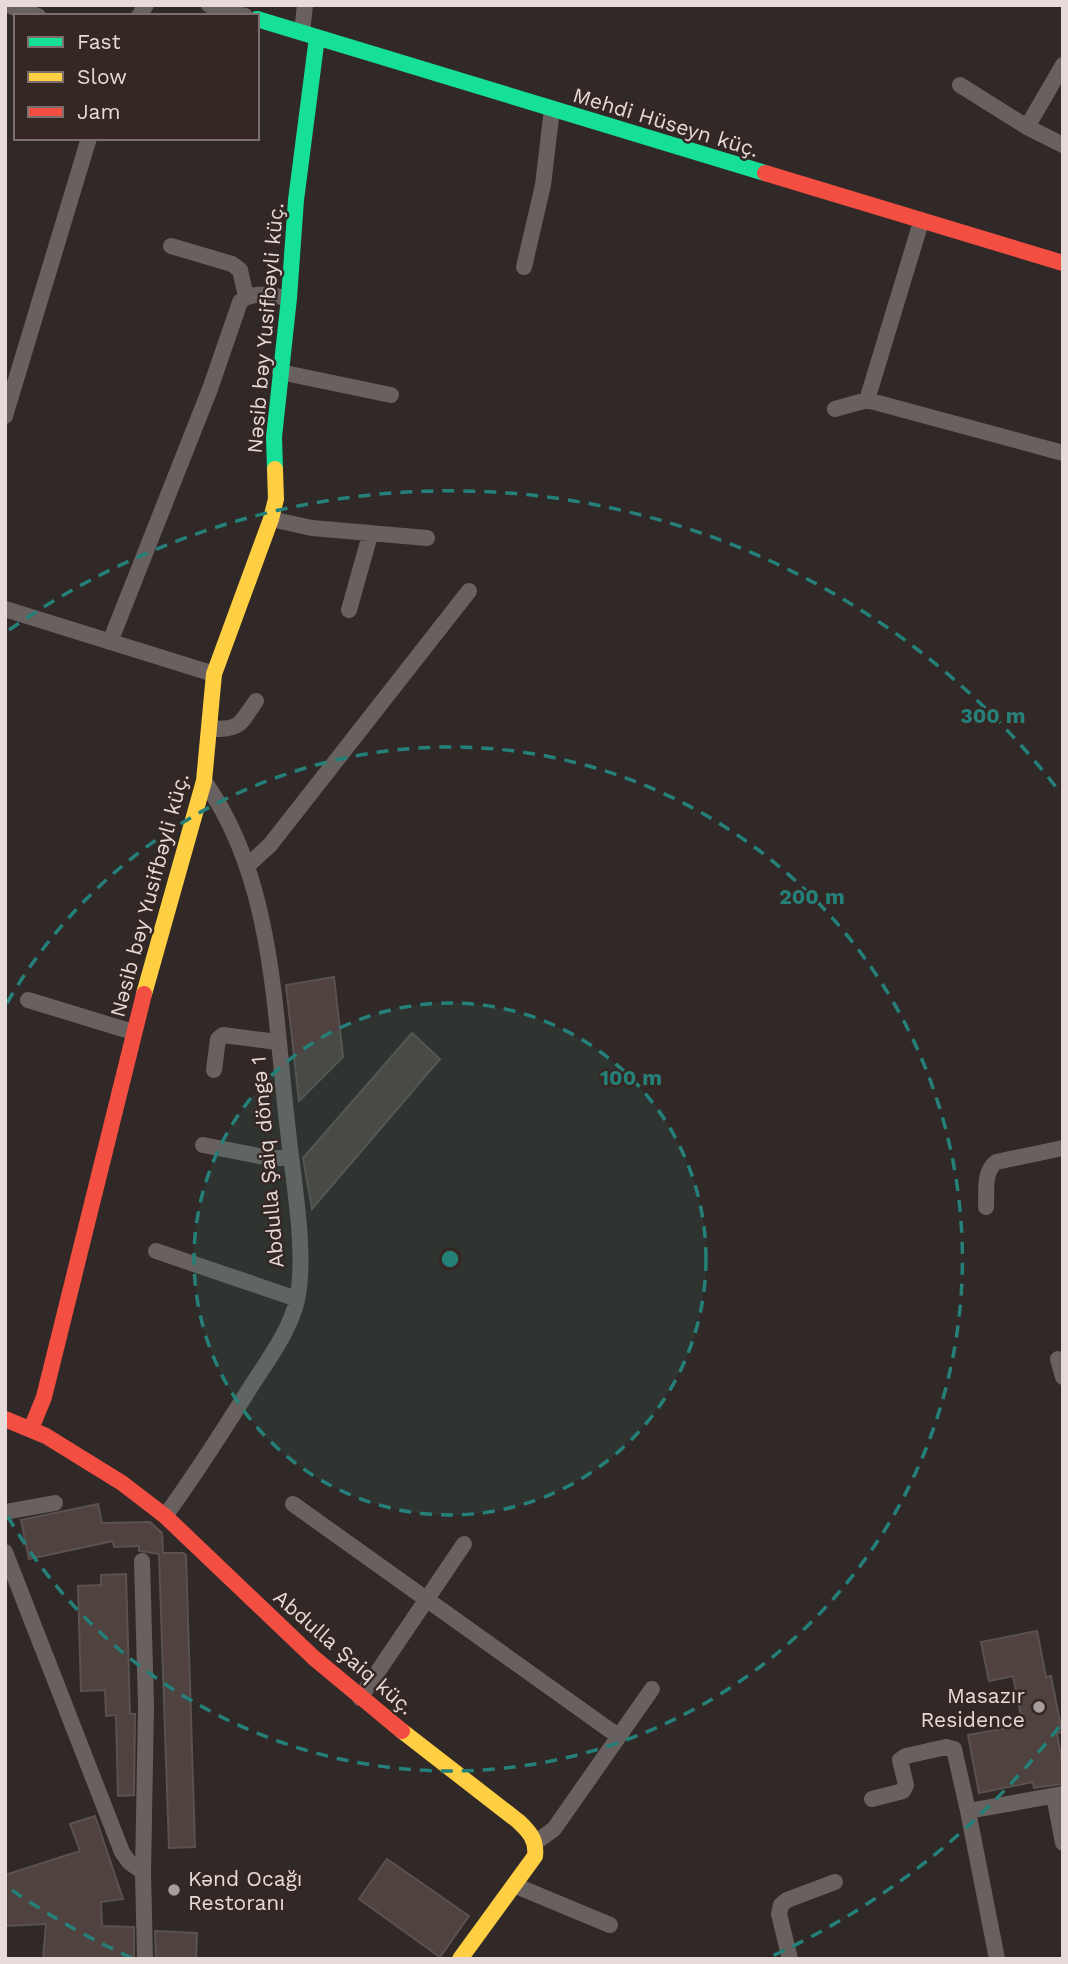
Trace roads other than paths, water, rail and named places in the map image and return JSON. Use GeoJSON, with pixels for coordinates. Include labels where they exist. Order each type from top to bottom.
{"type":"FeatureCollection","features":[{"type":"Feature","properties":{"kind":"street"},"geometry":{"type":"LineString","coordinates":[[7,5],[32,14]]}},
{"type":"Feature","properties":{"kind":"street"},"geometry":{"type":"LineString","coordinates":[[209,5],[238,14]]}},
{"type":"Feature","properties":{"kind":"street"},"geometry":{"type":"LineString","coordinates":[[305,5],[309,34]]}},
{"type":"Feature","properties":{"kind":"street","name":"Mehdi Hüseyn küç."},"geometry":{"type":"LineString","coordinates":[[259,20],[1063,263]]}},
{"type":"Feature","properties":{"kind":"street","name":"Nəsib bəy Yusifbəyli küç."},"geometry":{"type":"LineString","coordinates":[[31,1429],[44,1397],[133,1031],[204,781],[214,674],[276,499],[274,438],[289,298],[309,34]]}},
{"type":"Feature","properties":{"kind":"street"},"geometry":{"type":"LineString","coordinates":[[1027,127],[1063,65]]}},
{"type":"Feature","properties":{"kind":"street"},"geometry":{"type":"LineString","coordinates":[[960,85],[1027,127],[1063,145]]}},
{"type":"Feature","properties":{"kind":"street"},"geometry":{"type":"LineString","coordinates":[[524,267],[543,185],[552,109]]}},
{"type":"Feature","properties":{"kind":"street"},"geometry":{"type":"LineString","coordinates":[[5,416],[88,140]]}},
{"type":"Feature","properties":{"kind":"street"},"geometry":{"type":"LineString","coordinates":[[867,400],[921,222]]}},
{"type":"Feature","properties":{"kind":"street"},"geometry":{"type":"LineString","coordinates":[[171,246],[232,264],[240,270],[246,296]]}},
{"type":"Feature","properties":{"kind":"street"},"geometry":{"type":"LineString","coordinates":[[110,642],[210,389],[240,302],[246,296],[289,298]]}},
{"type":"Feature","properties":{"kind":"street"},"geometry":{"type":"LineString","coordinates":[[280,372],[391,395]]}},
{"type":"Feature","properties":{"kind":"street"},"geometry":{"type":"LineString","coordinates":[[835,409],[867,400],[1063,453]]}},
{"type":"Feature","properties":{"kind":"street"},"geometry":{"type":"LineString","coordinates":[[271,519],[312,528],[427,538]]}},
{"type":"Feature","properties":{"kind":"street"},"geometry":{"type":"LineString","coordinates":[[349,610],[370,535]]}},
{"type":"Feature","properties":{"kind":"street"},"geometry":{"type":"LineString","coordinates":[[247,866],[270,845],[468,591]]}},
{"type":"Feature","properties":{"kind":"street"},"geometry":{"type":"LineString","coordinates":[[5,609],[214,674]]}},
{"type":"Feature","properties":{"kind":"street"},"geometry":{"type":"LineString","coordinates":[[209,729],[233,729],[240,725],[256,701]]}},
{"type":"Feature","properties":{"kind":"street","name":"Abdulla Şaiq döngə 1"},"geometry":{"type":"LineString","coordinates":[[165,1516],[190,1482],[271,1355],[292,1317],[298,1299],[299,1240],[292,1158],[269,963],[247,866],[222,806],[204,781]]}},
{"type":"Feature","properties":{"kind":"street"},"geometry":{"type":"LineString","coordinates":[[28,1000],[133,1031]]}},
{"type":"Feature","properties":{"kind":"street"},"geometry":{"type":"LineString","coordinates":[[214,1070],[218,1039],[223,1035],[277,1042]]}},
{"type":"Feature","properties":{"kind":"street"},"geometry":{"type":"LineString","coordinates":[[203,1145],[269,1158],[292,1158]]}},
{"type":"Feature","properties":{"kind":"street"},"geometry":{"type":"LineString","coordinates":[[986,1207],[989,1167],[996,1162],[1063,1148]]}},
{"type":"Feature","properties":{"kind":"street"},"geometry":{"type":"LineString","coordinates":[[156,1251],[298,1299]]}},
{"type":"Feature","properties":{"kind":"street"},"geometry":{"type":"LineString","coordinates":[[1058,1359],[1063,1377]]}},
{"type":"Feature","properties":{"kind":"street","name":"Abdulla Şaiq küç."},"geometry":{"type":"LineString","coordinates":[[5,1419],[46,1436],[122,1483],[165,1516],[360,1699],[519,1821],[536,1842]]}},
{"type":"Feature","properties":{"kind":"street"},"geometry":{"type":"LineString","coordinates":[[5,1512],[55,1503]]}},
{"type":"Feature","properties":{"kind":"street"},"geometry":{"type":"LineString","coordinates":[[293,1504],[618,1736]]}},
{"type":"Feature","properties":{"kind":"street"},"geometry":{"type":"LineString","coordinates":[[360,1699],[464,1544]]}},
{"type":"Feature","properties":{"kind":"street"},"geometry":{"type":"LineString","coordinates":[[5,1552],[121,1852],[143,1872]]}},
{"type":"Feature","properties":{"kind":"street"},"geometry":{"type":"LineString","coordinates":[[142,1561],[146,1706],[143,1872],[145,1959]]}},
{"type":"Feature","properties":{"kind":"street"},"geometry":{"type":"LineString","coordinates":[[460,1959],[535,1856],[536,1842],[554,1829],[652,1689]]}},
{"type":"Feature","properties":{"kind":"street"},"geometry":{"type":"LineString","coordinates":[[872,1799],[903,1791],[906,1785],[900,1760],[906,1756],[946,1747],[954,1749],[997,1959]]}},
{"type":"Feature","properties":{"kind":"street"},"geometry":{"type":"LineString","coordinates":[[968,1811],[1058,1795],[1063,1843]]}},
{"type":"Feature","properties":{"kind":"street"},"geometry":{"type":"LineString","coordinates":[[790,1959],[779,1914],[781,1905],[835,1882]]}},
{"type":"Feature","properties":{"kind":"street"},"geometry":{"type":"LineString","coordinates":[[514,1885],[610,1925]]}},
{"type":"Feature","properties":{"kind":"place","name":"Masazır Residence"},"geometry":{"type":"Point","coordinates":[1039,1707]}},
{"type":"Feature","properties":{"kind":"place","name":"Kənd Ocağı Restoranı"},"geometry":{"type":"Point","coordinates":[174,1890]}}]}
